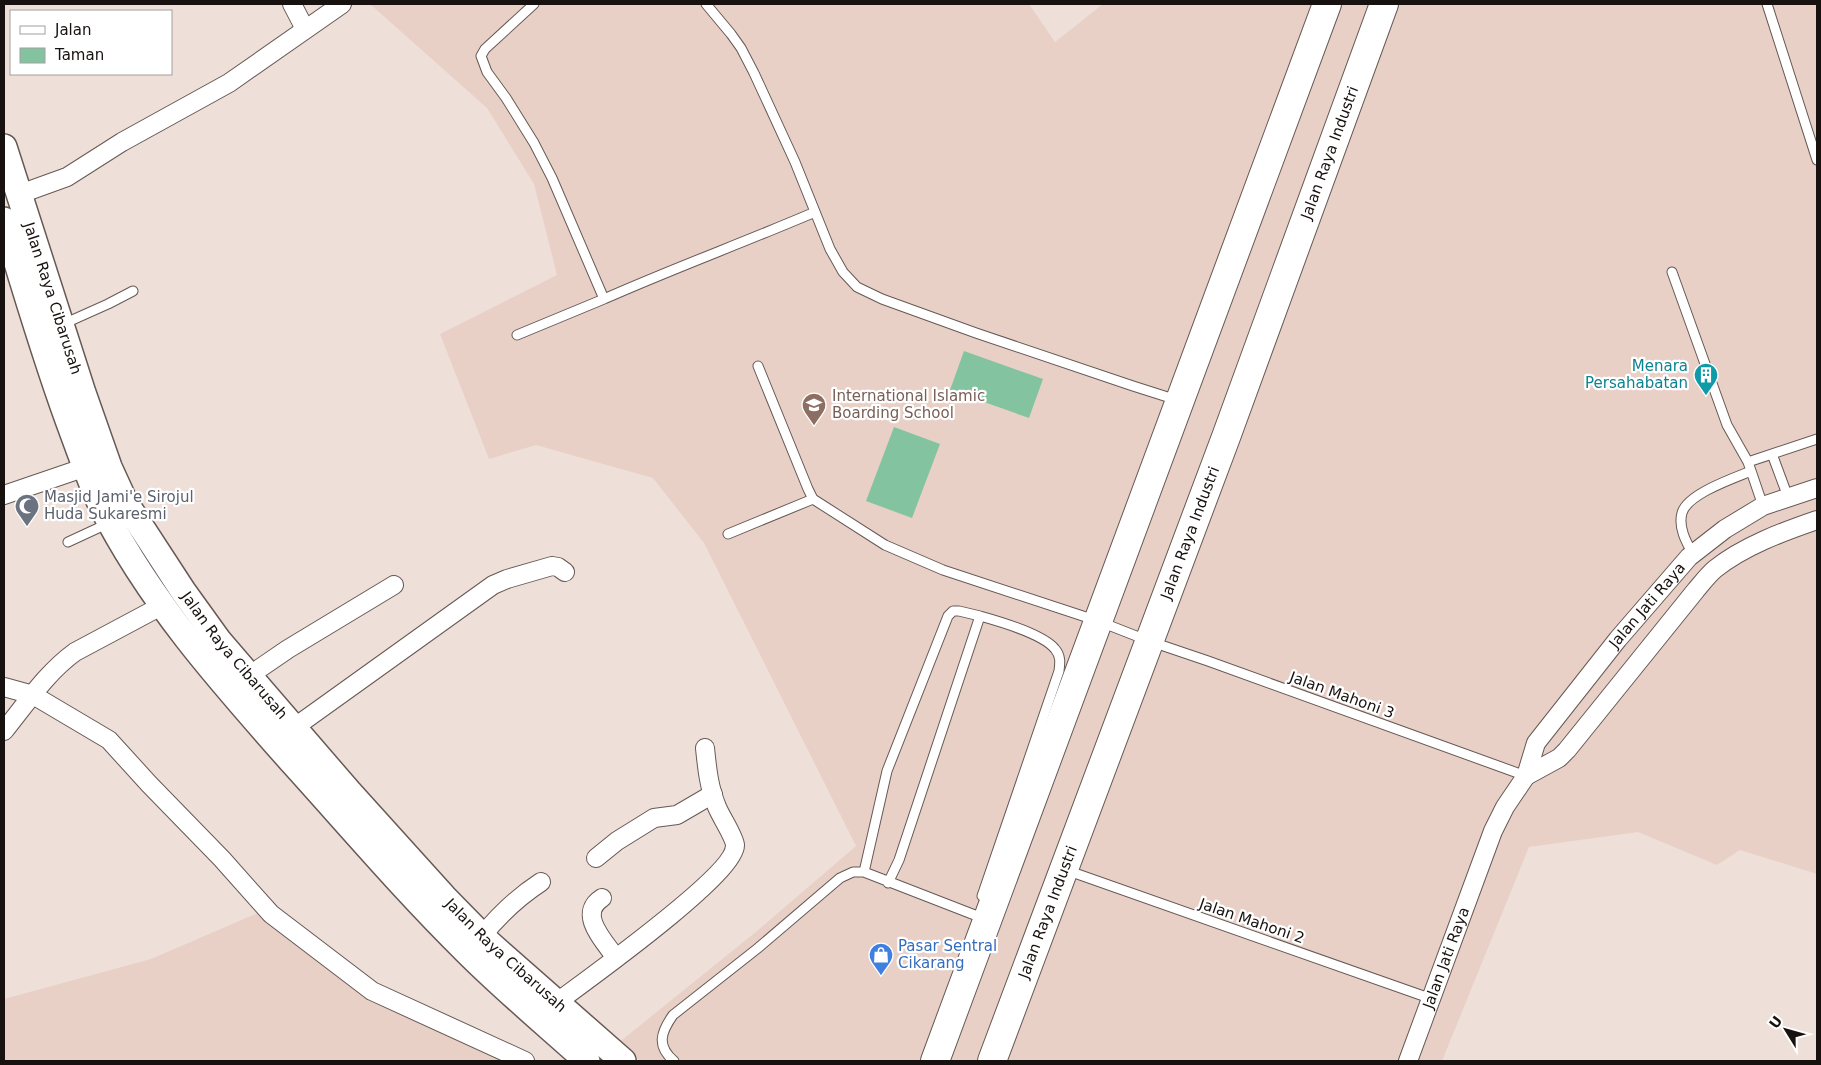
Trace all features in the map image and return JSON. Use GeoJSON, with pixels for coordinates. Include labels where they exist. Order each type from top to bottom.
{"type":"FeatureCollection","features":[{"type":"Feature","properties":{"kind":"main road"},"geometry":{"type":"LineString","coordinates":[[935,1061],[978,920],[1098,621],[1327,4]]}},
{"type":"Feature","properties":{"kind":"main road","name":"Jalan Raya Industri"},"geometry":{"type":"LineString","coordinates":[[992,1061],[1226,437],[1384,4]]}},
{"type":"Feature","properties":{"kind":"street"},"geometry":{"type":"LineString","coordinates":[[292,4],[304,29]]}},
{"type":"Feature","properties":{"kind":"street"},"geometry":{"type":"LineString","coordinates":[[20,194],[67,177],[146,128],[229,83],[342,4]]}},
{"type":"Feature","properties":{"kind":"street","name":"Jalan Raya Cibarusah"},"geometry":{"type":"LineString","coordinates":[[4,148],[109,467],[108,492],[111,522],[156,595],[187,640],[259,724],[423,906],[469,954],[587,1061]]}},
{"type":"Feature","properties":{"kind":"street","name":"Jalan Raya Cibarusah"},"geometry":{"type":"LineString","coordinates":[[4,220],[54,380],[86,467],[108,492],[125,502],[207,625],[350,793],[444,897],[482,936],[623,1061]]}},
{"type":"Feature","properties":{"kind":"street"},"geometry":{"type":"LineString","coordinates":[[4,495],[86,467]]}},
{"type":"Feature","properties":{"kind":"street","name":"Jalan Jati Raya"},"geometry":{"type":"LineString","coordinates":[[1408,1061],[1493,831],[1505,807],[1526,776],[1536,743],[1618,639],[1693,554],[1725,528],[1763,506],[1817,488]]}},
{"type":"Feature","properties":{"kind":"street","name":"Jalan Jati Raya"},"geometry":{"type":"LineString","coordinates":[[1526,776],[1559,758],[1714,570],[1733,556],[1776,535],[1817,520]]}},
{"type":"Feature","properties":{"kind":"street"},"geometry":{"type":"LineString","coordinates":[[295,727],[493,585],[512,577],[552,566],[565,572]]}},
{"type":"Feature","properties":{"kind":"street"},"geometry":{"type":"LineString","coordinates":[[4,731],[50,674],[75,652],[156,595],[170,570]]}},
{"type":"Feature","properties":{"kind":"street"},"geometry":{"type":"LineString","coordinates":[[250,675],[288,649],[394,585]]}},
{"type":"Feature","properties":{"kind":"street"},"geometry":{"type":"LineString","coordinates":[[1646,607],[1671,622]]}},
{"type":"Feature","properties":{"kind":"street"},"geometry":{"type":"LineString","coordinates":[[4,687],[33,694],[109,740],[222,859],[271,914],[372,990],[525,1061]]}},
{"type":"Feature","properties":{"kind":"street"},"geometry":{"type":"LineString","coordinates":[[556,1003],[677,909],[730,859],[735,843],[716,806],[708,776],[705,748]]}},
{"type":"Feature","properties":{"kind":"street"},"geometry":{"type":"LineString","coordinates":[[596,858],[654,818],[677,815],[713,794]]}},
{"type":"Feature","properties":{"kind":"street"},"geometry":{"type":"LineString","coordinates":[[482,936],[495,920],[540,882]]}},
{"type":"Feature","properties":{"kind":"street"},"geometry":{"type":"LineString","coordinates":[[602,898],[594,905],[591,911],[593,922],[596,930],[616,958]]}},
{"type":"Feature","properties":{"kind":"lane"},"geometry":{"type":"LineString","coordinates":[[534,4],[485,49],[481,56],[486,72],[506,98],[534,143],[552,178],[604,299]]}},
{"type":"Feature","properties":{"kind":"lane"},"geometry":{"type":"LineString","coordinates":[[706,4],[732,34],[750,64],[788,146],[820,228],[838,264],[858,287],[882,299],[976,333],[1180,400]]}},
{"type":"Feature","properties":{"kind":"lane"},"geometry":{"type":"LineString","coordinates":[[1767,4],[1817,160]]}},
{"type":"Feature","properties":{"kind":"lane"},"geometry":{"type":"LineString","coordinates":[[517,335],[639,283],[758,237],[815,212]]}},
{"type":"Feature","properties":{"kind":"lane"},"geometry":{"type":"LineString","coordinates":[[1672,272],[1727,425],[1750,467],[1763,506]]}},
{"type":"Feature","properties":{"kind":"lane"},"geometry":{"type":"LineString","coordinates":[[61,325],[133,291]]}},
{"type":"Feature","properties":{"kind":"lane"},"geometry":{"type":"LineString","coordinates":[[728,534],[814,499],[808,489],[758,366]]}},
{"type":"Feature","properties":{"kind":"lane"},"geometry":{"type":"LineString","coordinates":[[1693,554],[1684,536],[1681,516],[1686,505],[1692,499],[1772,454],[1817,439]]}},
{"type":"Feature","properties":{"kind":"lane"},"geometry":{"type":"LineString","coordinates":[[1772,454],[1788,497]]}},
{"type":"Feature","properties":{"kind":"lane","name":"Jalan Mahoni 3"},"geometry":{"type":"LineString","coordinates":[[814,499],[885,545],[943,570],[1098,621],[1526,776]]}},
{"type":"Feature","properties":{"kind":"lane"},"geometry":{"type":"LineString","coordinates":[[68,542],[111,522]]}},
{"type":"Feature","properties":{"kind":"lane"},"geometry":{"type":"LineString","coordinates":[[674,1061],[666,1055],[661,1040],[665,1026],[673,1015],[758,948],[840,878],[853,872],[864,872],[978,920],[1059,671],[1060,659],[1056,649],[1046,640],[999,621],[980,616],[953,611],[948,616],[887,771],[864,872]]}},
{"type":"Feature","properties":{"kind":"lane"},"geometry":{"type":"LineString","coordinates":[[888,883],[899,860],[980,616]]}},
{"type":"Feature","properties":{"kind":"lane","name":"Jalan Mahoni 2"},"geometry":{"type":"LineString","coordinates":[[1064,869],[1432,999]]}},
{"type":"Feature","properties":{"kind":"shaded area"},"geometry":{"type":"Polygon","coordinates":[[[370,4],[1029,4],[1055,42],[1103,4],[1817,4],[1817,874],[1740,850],[1717,865],[1638,832],[1529,847],[1442,1061],[641,1061],[617,1044],[757,931],[856,846],[704,543],[653,478],[536,445],[489,459],[440,334],[557,275],[534,184],[487,108],[370,4]]]}},
{"type":"Feature","properties":{"kind":"shaded area"},"geometry":{"type":"Polygon","coordinates":[[[265,910],[372,991],[525,1061],[4,1061],[4,999],[151,959],[265,910]]]}},
{"type":"Feature","properties":{"kind":"green space"},"geometry":{"type":"Polygon","coordinates":[[[964,351],[1043,379],[1029,418],[950,390],[964,351]]]}},
{"type":"Feature","properties":{"kind":"green space"},"geometry":{"type":"Polygon","coordinates":[[[894,427],[940,444],[912,518],[866,501],[894,427]]]}},
{"type":"Feature","properties":{"kind":"place","name":"Menara Persahabatan"},"geometry":{"type":"Point","coordinates":[1706,396]}},
{"type":"Feature","properties":{"kind":"place","name":"International Islamic Boarding School"},"geometry":{"type":"Point","coordinates":[814,426]}},
{"type":"Feature","properties":{"kind":"place","name":"Masjid Jami'e Sirojul Huda Sukaresmi"},"geometry":{"type":"Point","coordinates":[27,527]}},
{"type":"Feature","properties":{"kind":"place","name":"Pasar Sentral Cikarang"},"geometry":{"type":"Point","coordinates":[881,976]}}]}
